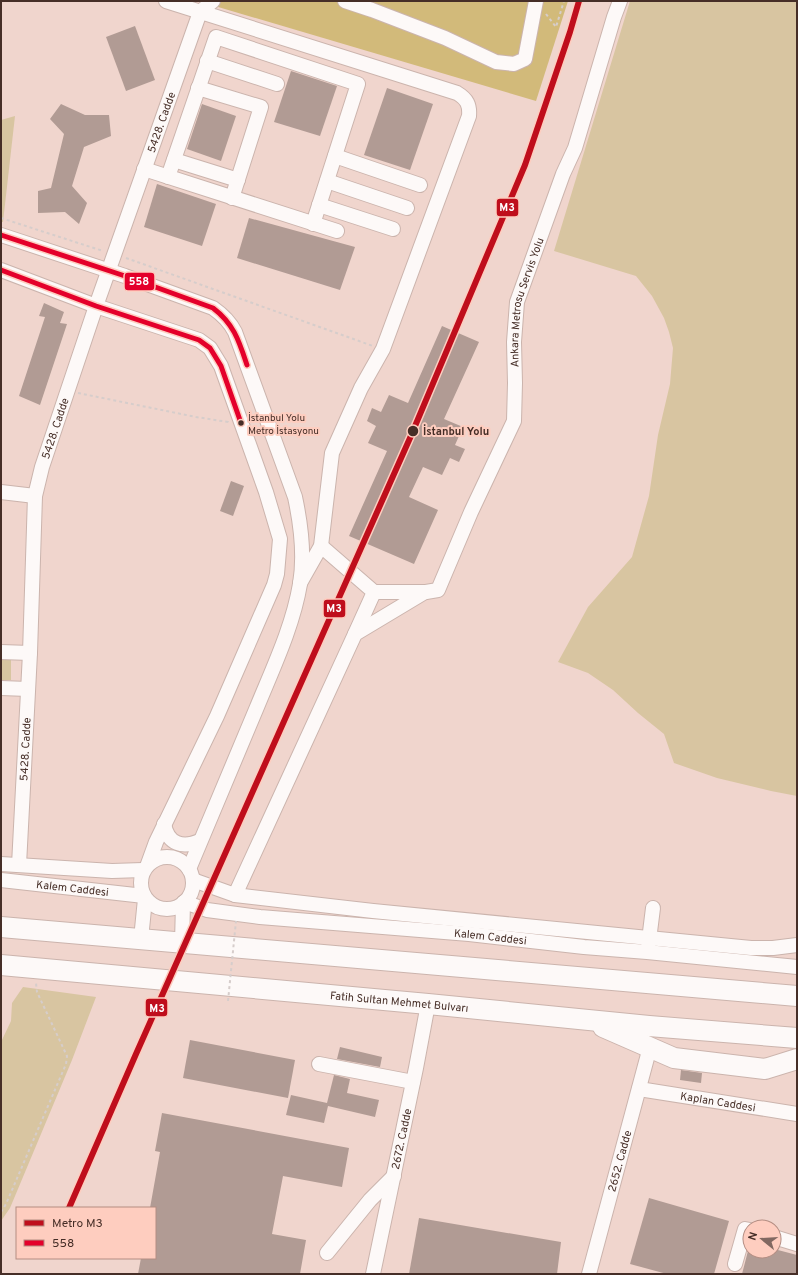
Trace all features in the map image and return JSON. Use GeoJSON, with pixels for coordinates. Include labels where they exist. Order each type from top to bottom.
{"type":"FeatureCollection","features":[{"type":"Feature","properties":{"kind":"highway"},"geometry":{"type":"LineString","coordinates":[[1,927],[797,996]]}},
{"type":"Feature","properties":{"kind":"highway","name":"Fatih Sultan Mehmet Bulvarı"},"geometry":{"type":"LineString","coordinates":[[1,965],[428,1004],[585,1020],[797,1038]]}},
{"type":"Feature","properties":{"kind":"highway"},"geometry":{"type":"LineString","coordinates":[[585,1020],[674,1058],[765,1069],[797,1058]]}},
{"type":"Feature","properties":{"kind":"street"},"geometry":{"type":"LineString","coordinates":[[166,1],[457,93],[466,99],[470,109],[469,116],[383,349],[361,388],[332,453],[321,546],[300,583]]}},
{"type":"Feature","properties":{"kind":"street"},"geometry":{"type":"LineString","coordinates":[[200,12],[213,1]]}},
{"type":"Feature","properties":{"kind":"street"},"geometry":{"type":"LineString","coordinates":[[345,1],[446,38],[496,62],[514,64],[525,59],[536,1]]}},
{"type":"Feature","properties":{"kind":"street","name":"Ankara Metrosu Servis Yolu"},"geometry":{"type":"LineString","coordinates":[[426,592],[438,590],[471,512],[514,421],[514,342],[518,302],[560,181],[575,148],[620,1]]}},
{"type":"Feature","properties":{"kind":"street","name":"5428. Cadde"},"geometry":{"type":"LineString","coordinates":[[19,865],[30,653],[36,496],[42,467],[96,306],[200,12]]}},
{"type":"Feature","properties":{"kind":"street"},"geometry":{"type":"LineString","coordinates":[[168,177],[216,37],[358,84],[313,224]]}},
{"type":"Feature","properties":{"kind":"street"},"geometry":{"type":"LineString","coordinates":[[207,61],[277,84]]}},
{"type":"Feature","properties":{"kind":"street"},"geometry":{"type":"LineString","coordinates":[[198,88],[260,107],[232,198]]}},
{"type":"Feature","properties":{"kind":"street"},"geometry":{"type":"LineString","coordinates":[[335,156],[420,185]]}},
{"type":"Feature","properties":{"kind":"street"},"geometry":{"type":"LineString","coordinates":[[174,160],[238,180]]}},
{"type":"Feature","properties":{"kind":"street"},"geometry":{"type":"LineString","coordinates":[[144,169],[337,231]]}},
{"type":"Feature","properties":{"kind":"street"},"geometry":{"type":"LineString","coordinates":[[327,182],[408,208]]}},
{"type":"Feature","properties":{"kind":"street"},"geometry":{"type":"LineString","coordinates":[[319,205],[393,229]]}},
{"type":"Feature","properties":{"kind":"street"},"geometry":{"type":"LineString","coordinates":[[1,235],[213,308],[222,314],[235,332],[295,497],[302,539],[300,583],[291,620],[264,689],[200,841],[191,874],[193,888],[190,895],[183,903],[172,909],[157,908],[144,897]]}},
{"type":"Feature","properties":{"kind":"street"},"geometry":{"type":"LineString","coordinates":[[1,270],[96,306],[199,340],[210,348],[222,366],[266,492],[280,539],[278,574],[274,585],[217,716],[164,824],[146,867],[141,875],[140,886],[144,897],[141,940]]}},
{"type":"Feature","properties":{"kind":"street"},"geometry":{"type":"LineString","coordinates":[[1,492],[36,496]]}},
{"type":"Feature","properties":{"kind":"street"},"geometry":{"type":"LineString","coordinates":[[321,546],[374,592],[426,592]]}},
{"type":"Feature","properties":{"kind":"street"},"geometry":{"type":"LineString","coordinates":[[235,895],[374,592]]}},
{"type":"Feature","properties":{"kind":"street"},"geometry":{"type":"LineString","coordinates":[[355,634],[426,592]]}},
{"type":"Feature","properties":{"kind":"street"},"geometry":{"type":"LineString","coordinates":[[1,652],[30,653]]}},
{"type":"Feature","properties":{"kind":"street"},"geometry":{"type":"LineString","coordinates":[[1,688],[28,689]]}},
{"type":"Feature","properties":{"kind":"street"},"geometry":{"type":"LineString","coordinates":[[164,824],[166,832],[172,840],[182,845],[190,845],[200,841]]}},
{"type":"Feature","properties":{"kind":"street"},"geometry":{"type":"LineString","coordinates":[[146,867],[154,860],[169,856],[177,858],[184,863],[191,874]]}},
{"type":"Feature","properties":{"kind":"street","name":"Kalem Caddesi"},"geometry":{"type":"LineString","coordinates":[[1,864],[104,870],[146,867]]}},
{"type":"Feature","properties":{"kind":"street","name":"Kalem Caddesi"},"geometry":{"type":"LineString","coordinates":[[191,874],[235,895],[648,945],[797,967]]}},
{"type":"Feature","properties":{"kind":"street","name":"Kalem Caddesi"},"geometry":{"type":"LineString","coordinates":[[1,880],[144,897]]}},
{"type":"Feature","properties":{"kind":"street"},"geometry":{"type":"LineString","coordinates":[[182,943],[183,903]]}},
{"type":"Feature","properties":{"kind":"street","name":"Kalem Caddesi"},"geometry":{"type":"LineString","coordinates":[[183,903],[208,910],[260,917],[376,926],[584,947],[648,945],[773,948],[797,946]]}},
{"type":"Feature","properties":{"kind":"street"},"geometry":{"type":"LineString","coordinates":[[648,945],[653,908]]}},
{"type":"Feature","properties":{"kind":"street","name":"2672. Cadde"},"geometry":{"type":"LineString","coordinates":[[373,1274],[428,1004]]}},
{"type":"Feature","properties":{"kind":"street","name":"2652. Cadde"},"geometry":{"type":"LineString","coordinates":[[589,1274],[650,1047]]}},
{"type":"Feature","properties":{"kind":"street"},"geometry":{"type":"LineString","coordinates":[[319,1064],[413,1082]]}},
{"type":"Feature","properties":{"kind":"street","name":"Kaplan Caddesi"},"geometry":{"type":"LineString","coordinates":[[639,1089],[797,1114]]}},
{"type":"Feature","properties":{"kind":"street"},"geometry":{"type":"LineString","coordinates":[[327,1253],[370,1200],[394,1176]]}},
{"type":"Feature","properties":{"kind":"street"},"geometry":{"type":"LineString","coordinates":[[734,1264],[742,1239]]}},
{"type":"Feature","properties":{"kind":"street"},"geometry":{"type":"LineString","coordinates":[[782,1239],[797,1244]]}},
{"type":"Feature","properties":{"kind":"path"},"geometry":{"type":"LineString","coordinates":[[536,1],[556,27],[564,1]]}},
{"type":"Feature","properties":{"kind":"path"},"geometry":{"type":"LineString","coordinates":[[1,218],[82,246]]}},
{"type":"Feature","properties":{"kind":"path"},"geometry":{"type":"LineString","coordinates":[[130,259],[383,349]]}},
{"type":"Feature","properties":{"kind":"path"},"geometry":{"type":"LineString","coordinates":[[68,391],[196,418],[228,422],[229,427]]}},
{"type":"Feature","properties":{"kind":"path"},"geometry":{"type":"LineString","coordinates":[[228,1001],[236,921]]}},
{"type":"Feature","properties":{"kind":"path"},"geometry":{"type":"LineString","coordinates":[[1,1212],[66,1064],[67,1056],[38,992],[34,968]]}},
{"type":"Feature","properties":{"kind":"shaded area"},"geometry":{"type":"Polygon","coordinates":[[[198,1],[568,1],[536,101],[198,1]]]}},
{"type":"Feature","properties":{"kind":"shaded area"},"geometry":{"type":"Polygon","coordinates":[[[630,1],[797,1],[797,796],[717,778],[674,763],[664,734],[613,690],[588,673],[558,662],[588,607],[632,557],[649,496],[658,435],[670,384],[673,348],[669,332],[664,318],[652,296],[636,276],[554,251],[630,1]]]}},
{"type":"Feature","properties":{"kind":"shaded area"},"geometry":{"type":"Polygon","coordinates":[[[15,116],[3,222],[1,222],[1,120],[15,116]]]}},
{"type":"Feature","properties":{"kind":"shaded area"},"geometry":{"type":"Polygon","coordinates":[[[1,658],[11,658],[11,680],[1,680],[1,658]]]}},
{"type":"Feature","properties":{"kind":"shaded area"},"geometry":{"type":"Polygon","coordinates":[[[23,987],[96,997],[72,1060],[10,1208],[1,1221],[1,1042],[11,1021],[12,1003],[23,987]]]}},
{"type":"Feature","properties":{"kind":"building"},"geometry":{"type":"Polygon","coordinates":[[[135,26],[155,80],[126,91],[106,37],[135,26]]]}},
{"type":"Feature","properties":{"kind":"building"},"geometry":{"type":"Polygon","coordinates":[[[291,71],[337,86],[320,136],[274,122],[291,71]]]}},
{"type":"Feature","properties":{"kind":"building"},"geometry":{"type":"Polygon","coordinates":[[[387,88],[433,104],[410,170],[364,155],[387,88]]]}},
{"type":"Feature","properties":{"kind":"building"},"geometry":{"type":"Polygon","coordinates":[[[61,104],[85,115],[109,115],[111,136],[84,147],[72,186],[87,203],[79,224],[65,212],[38,213],[38,191],[51,188],[64,134],[50,119],[61,104]]]}},
{"type":"Feature","properties":{"kind":"building"},"geometry":{"type":"Polygon","coordinates":[[[202,104],[236,116],[221,161],[187,149],[202,104]]]}},
{"type":"Feature","properties":{"kind":"building"},"geometry":{"type":"Polygon","coordinates":[[[157,184],[216,204],[202,246],[144,227],[157,184]]]}},
{"type":"Feature","properties":{"kind":"building"},"geometry":{"type":"Polygon","coordinates":[[[249,218],[355,247],[340,290],[237,258],[249,218]]]}},
{"type":"Feature","properties":{"kind":"building"},"geometry":{"type":"Polygon","coordinates":[[[44,303],[64,312],[60,323],[67,324],[40,405],[19,396],[45,317],[39,316],[44,303]]]}},
{"type":"Feature","properties":{"kind":"building"},"geometry":{"type":"Polygon","coordinates":[[[442,326],[479,342],[444,419],[463,427],[455,445],[465,449],[459,462],[450,458],[442,475],[423,467],[409,497],[438,510],[414,564],[349,536],[387,451],[368,443],[376,426],[367,421],[372,408],[381,412],[389,395],[408,403],[442,326]]]}},
{"type":"Feature","properties":{"kind":"building"},"geometry":{"type":"Polygon","coordinates":[[[231,481],[244,486],[233,516],[220,511],[231,481]]]}},
{"type":"Feature","properties":{"kind":"building"},"geometry":{"type":"Polygon","coordinates":[[[190,1040],[295,1060],[288,1098],[183,1078],[190,1040]]]}},
{"type":"Feature","properties":{"kind":"building"},"geometry":{"type":"Polygon","coordinates":[[[340,1047],[382,1057],[380,1067],[337,1059],[340,1047]]]}},
{"type":"Feature","properties":{"kind":"building"},"geometry":{"type":"Polygon","coordinates":[[[681,1070],[702,1073],[701,1083],[680,1080],[681,1070]]]}},
{"type":"Feature","properties":{"kind":"building"},"geometry":{"type":"Polygon","coordinates":[[[334,1075],[350,1079],[347,1093],[379,1100],[375,1117],[328,1106],[324,1123],[286,1115],[291,1095],[327,1103],[334,1075]]]}},
{"type":"Feature","properties":{"kind":"building"},"geometry":{"type":"Polygon","coordinates":[[[162,1113],[349,1148],[342,1187],[283,1176],[272,1234],[306,1240],[300,1274],[138,1274],[141,1259],[156,1259],[156,1207],[150,1207],[160,1152],[155,1151],[162,1113]]]}},
{"type":"Feature","properties":{"kind":"building"},"geometry":{"type":"Polygon","coordinates":[[[649,1198],[729,1221],[714,1274],[667,1274],[630,1264],[649,1198]]]}},
{"type":"Feature","properties":{"kind":"building"},"geometry":{"type":"Polygon","coordinates":[[[419,1218],[561,1242],[557,1274],[409,1274],[419,1218]]]}},
{"type":"Feature","properties":{"kind":"building"},"geometry":{"type":"Polygon","coordinates":[[[782,1251],[797,1255],[797,1274],[742,1274],[746,1259],[782,1259],[782,1251]]]}},
{"type":"Feature","properties":{"kind":"metro line","name":"M3"},"geometry":{"type":"LineString","coordinates":[[69,1207],[410,438],[525,165],[579,1]]}},
{"type":"Feature","properties":{"kind":"transit line","name":"558"},"geometry":{"type":"LineString","coordinates":[[1,235],[125,276],[213,308],[231,327],[247,365]]}},
{"type":"Feature","properties":{"kind":"transit line","name":"558"},"geometry":{"type":"LineString","coordinates":[[1,270],[96,306],[199,340],[210,348],[221,366],[241,423]]}},
{"type":"Feature","properties":{"kind":"place","name":"İstanbul Yolu Metro İstasyonu"},"geometry":{"type":"Point","coordinates":[241,423]}},
{"type":"Feature","properties":{"kind":"place","name":"İstanbul Yolu"},"geometry":{"type":"Point","coordinates":[413,431]}}]}
